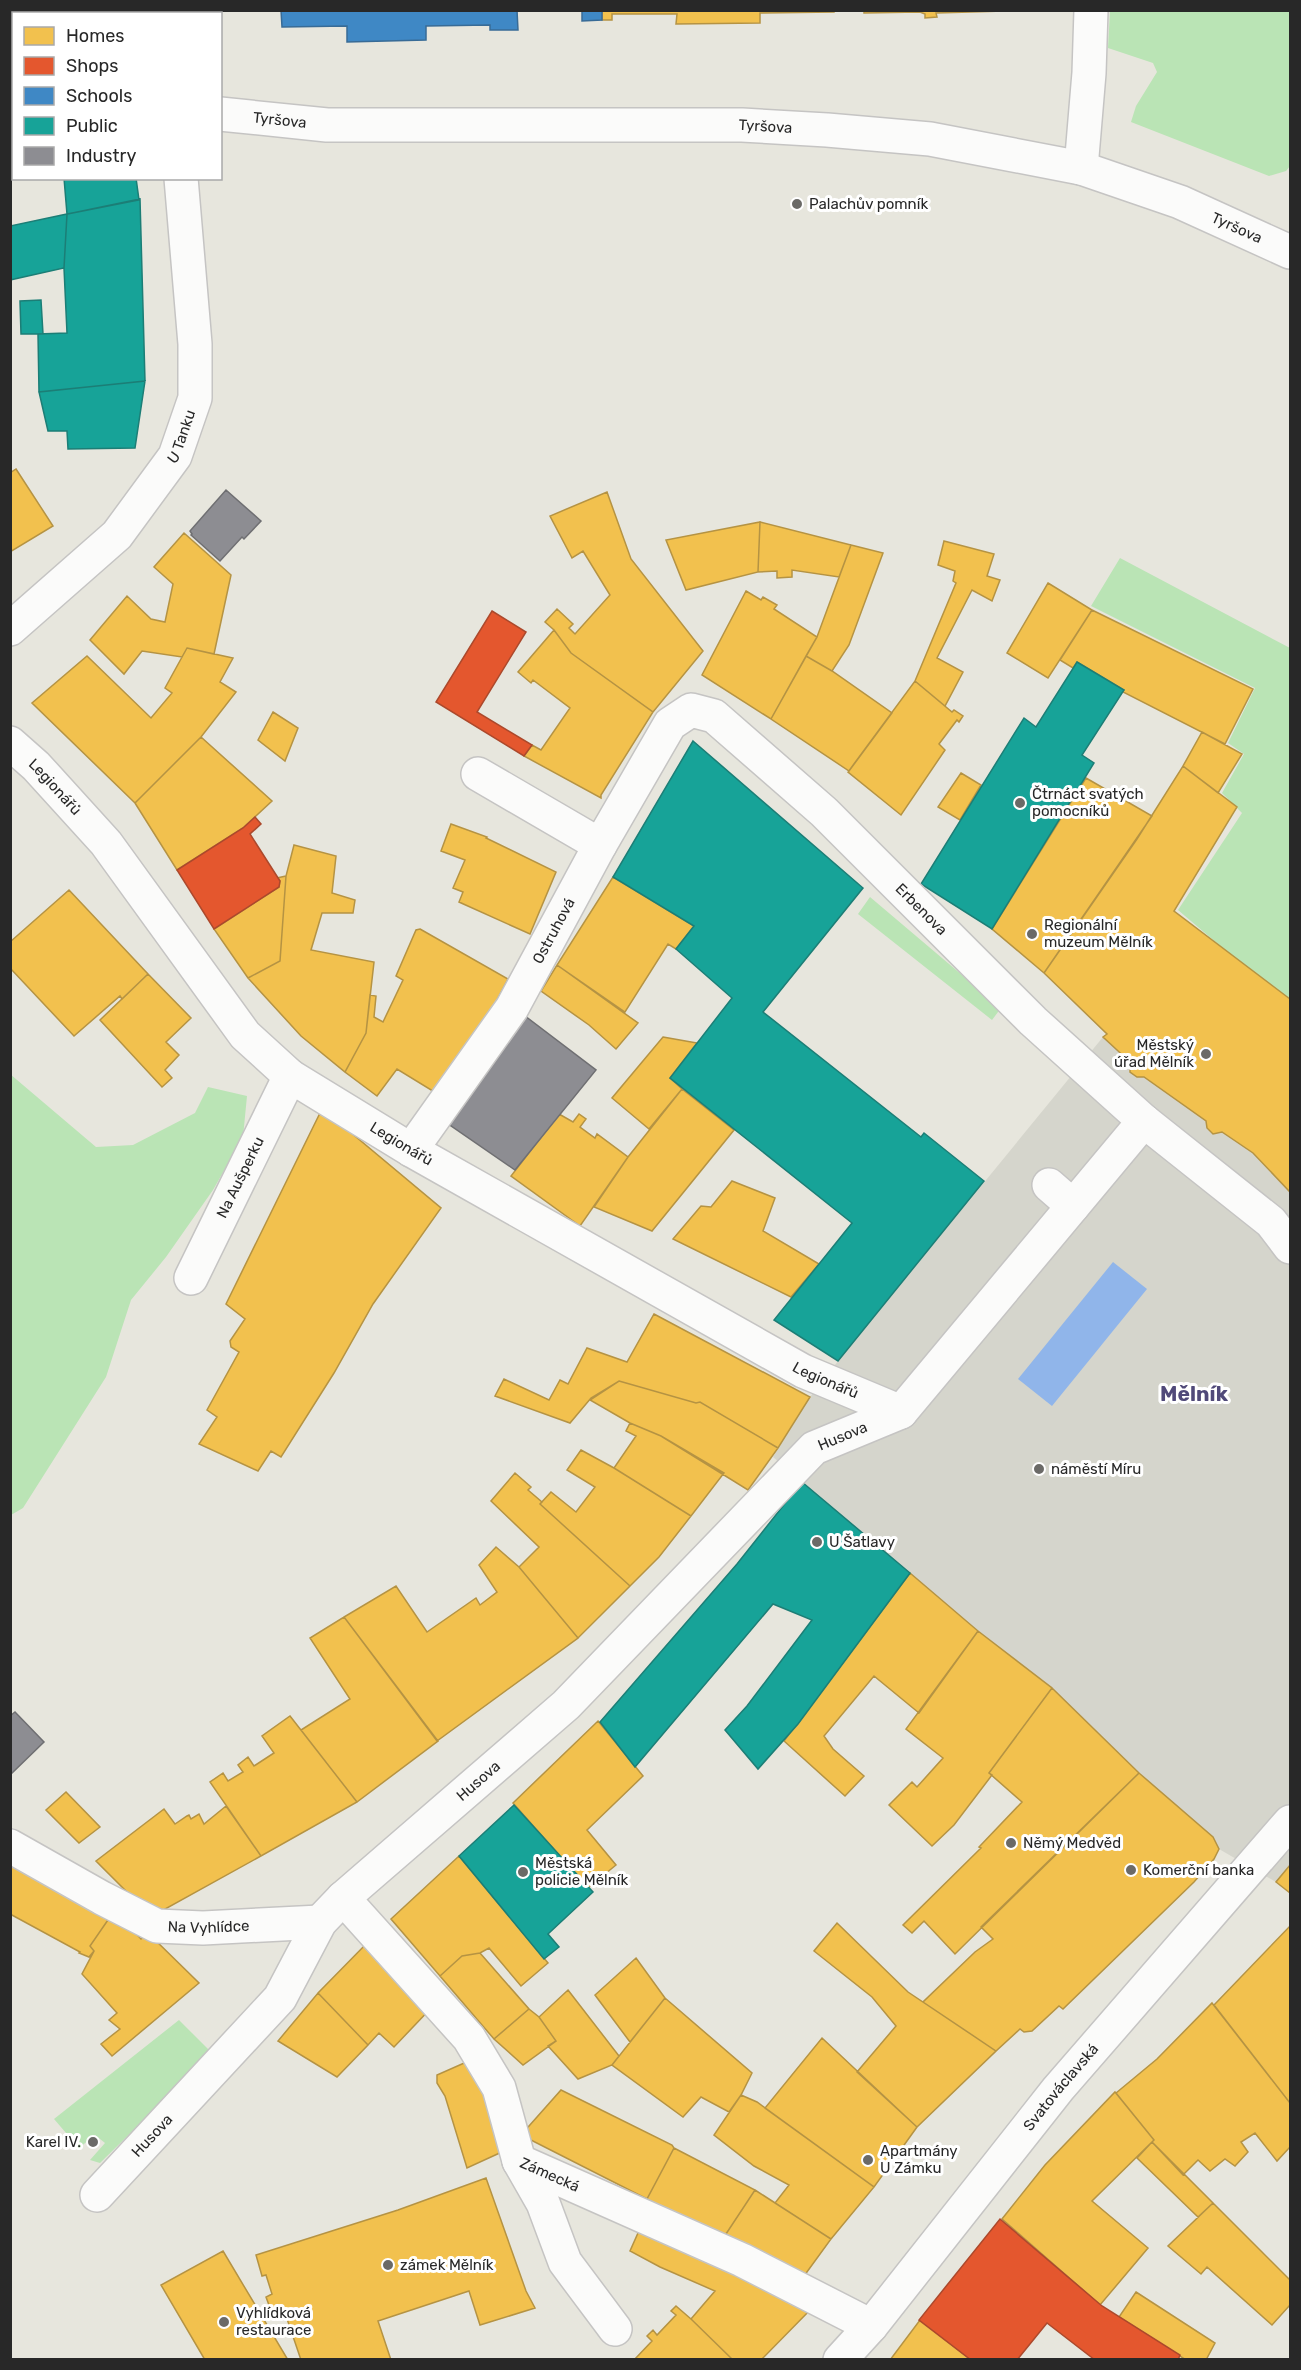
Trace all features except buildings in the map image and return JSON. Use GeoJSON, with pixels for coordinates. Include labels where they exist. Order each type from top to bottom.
{"type":"FeatureCollection","features":[{"type":"Feature","properties":{"kind":"street"},"geometry":{"type":"LineString","coordinates":[[1081,168],[1089,73],[1091,10]]}},
{"type":"Feature","properties":{"kind":"street","name":"Tyršova"},"geometry":{"type":"LineString","coordinates":[[222,114],[327,125],[742,125],[930,139],[1081,168],[1180,202],[1288,244]]}},
{"type":"Feature","properties":{"kind":"street","name":"U Tanku"},"geometry":{"type":"LineString","coordinates":[[10,629],[117,535],[175,456],[195,398],[195,344],[181,180]]}},
{"type":"Feature","properties":{"kind":"street","name":"Ostruhová"},"geometry":{"type":"LineString","coordinates":[[411,1150],[513,1008],[600,845],[670,724],[691,710]]}},
{"type":"Feature","properties":{"kind":"street","name":"Erbenova"},"geometry":{"type":"LineString","coordinates":[[691,710],[714,716],[824,812],[1033,1021],[1144,1121]]}},
{"type":"Feature","properties":{"kind":"street","name":"Legionářů"},"geometry":{"type":"LineString","coordinates":[[10,743],[36,766],[106,843],[245,1035],[290,1076],[411,1150],[802,1371],[901,1412]]}},
{"type":"Feature","properties":{"kind":"street"},"geometry":{"type":"LineString","coordinates":[[478,774],[600,845]]}},
{"type":"Feature","properties":{"kind":"street","name":"Na Aušperku"},"geometry":{"type":"LineString","coordinates":[[191,1278],[290,1076]]}},
{"type":"Feature","properties":{"kind":"street"},"geometry":{"type":"LineString","coordinates":[[901,1412],[1061,1195],[1144,1121],[1271,1222],[1290,1247]]}},
{"type":"Feature","properties":{"kind":"street","name":"Husova"},"geometry":{"type":"LineString","coordinates":[[97,2195],[280,1998],[320,1922],[343,1898],[566,1705],[814,1448],[901,1412]]}},
{"type":"Feature","properties":{"kind":"street","name":"Svatováclavská"},"geometry":{"type":"LineString","coordinates":[[840,2360],[871,2326],[1058,2089],[1290,1822]]}},
{"type":"Feature","properties":{"kind":"street","name":"Na Vyhlídce"},"geometry":{"type":"LineString","coordinates":[[10,1846],[157,1926],[203,1928],[320,1922]]}},
{"type":"Feature","properties":{"kind":"street","name":"Zámecká"},"geometry":{"type":"LineString","coordinates":[[343,1898],[469,2038],[499,2088],[519,2160],[742,2260],[871,2326]]}},
{"type":"Feature","properties":{"kind":"street"},"geometry":{"type":"LineString","coordinates":[[519,2160],[543,2203],[565,2262],[615,2329]]}},
{"type":"Feature","properties":{"kind":"green space"},"geometry":{"type":"Polygon","coordinates":[[[1110,11],[1290,11],[1290,166],[1286,171],[1269,176],[1131,122],[1136,106],[1157,72],[1153,63],[1108,48],[1110,11]]]}},
{"type":"Feature","properties":{"kind":"green space"},"geometry":{"type":"Polygon","coordinates":[[[1120,558],[1290,648],[1290,999],[1232,956],[1178,910],[1242,813],[1222,793],[1244,754],[1228,743],[1255,688],[1091,606],[1120,558]]]}},
{"type":"Feature","properties":{"kind":"green space"},"geometry":{"type":"Polygon","coordinates":[[[870,897],[1001,1008],[992,1020],[858,914],[870,897]]]}},
{"type":"Feature","properties":{"kind":"green space"},"geometry":{"type":"Polygon","coordinates":[[[10,1074],[96,1147],[133,1145],[195,1113],[208,1087],[247,1096],[243,1137],[213,1190],[166,1257],[131,1300],[106,1377],[23,1508],[11,1515],[10,1074]]]}},
{"type":"Feature","properties":{"kind":"green space"},"geometry":{"type":"Polygon","coordinates":[[[179,2020],[212,2053],[100,2163],[90,2160],[105,2143],[95,2135],[79,2148],[54,2119],[179,2020]]]}},
{"type":"Feature","properties":{"kind":"shaded area","name":"náměstí Míru"},"geometry":{"type":"Polygon","coordinates":[[[1103,1037],[1130,1062],[1130,1072],[1137,1077],[1144,1077],[1206,1121],[1207,1128],[1213,1133],[1222,1132],[1253,1153],[1290,1192],[1290,1865],[1276,1882],[1219,1849],[1052,1688],[978,1631],[773,1457],[810,1397],[838,1361],[1103,1037]]]}},
{"type":"Feature","properties":{"kind":"water"},"geometry":{"type":"Polygon","coordinates":[[[1113,1262],[1147,1289],[1052,1406],[1018,1379],[1113,1262]]]}},
{"type":"Feature","properties":{"kind":"place","name":"Palachův pomník"},"geometry":{"type":"Point","coordinates":[797,204]}},
{"type":"Feature","properties":{"kind":"place","name":"Čtrnáct svatých pomocníků"},"geometry":{"type":"Point","coordinates":[1020,803]}},
{"type":"Feature","properties":{"kind":"place","name":"Regionální muzeum Mělník"},"geometry":{"type":"Point","coordinates":[1032,934]}},
{"type":"Feature","properties":{"kind":"place","name":"Městský úřad Mělník"},"geometry":{"type":"Point","coordinates":[1206,1054]}},
{"type":"Feature","properties":{"kind":"place","name":"náměstí Míru"},"geometry":{"type":"Point","coordinates":[1039,1469]}},
{"type":"Feature","properties":{"kind":"place","name":"U Šatlavy"},"geometry":{"type":"Point","coordinates":[817,1542]}},
{"type":"Feature","properties":{"kind":"place","name":"Němý Medvěd"},"geometry":{"type":"Point","coordinates":[1011,1843]}},
{"type":"Feature","properties":{"kind":"place","name":"Komerční banka"},"geometry":{"type":"Point","coordinates":[1131,1870]}},
{"type":"Feature","properties":{"kind":"place","name":"Městská policie Mělník"},"geometry":{"type":"Point","coordinates":[523,1872]}},
{"type":"Feature","properties":{"kind":"place","name":"Karel IV."},"geometry":{"type":"Point","coordinates":[93,2142]}},
{"type":"Feature","properties":{"kind":"place","name":"Apartmány U Zámku"},"geometry":{"type":"Point","coordinates":[868,2160]}},
{"type":"Feature","properties":{"kind":"place","name":"zámek Mělník"},"geometry":{"type":"Point","coordinates":[388,2265]}},
{"type":"Feature","properties":{"kind":"place","name":"Vyhlídková restaurace"},"geometry":{"type":"Point","coordinates":[224,2322]}},
{"type":"Feature","properties":{"kind":"district","name":"Mělník"},"geometry":{"type":"Point","coordinates":[1194,1394]}}]}
